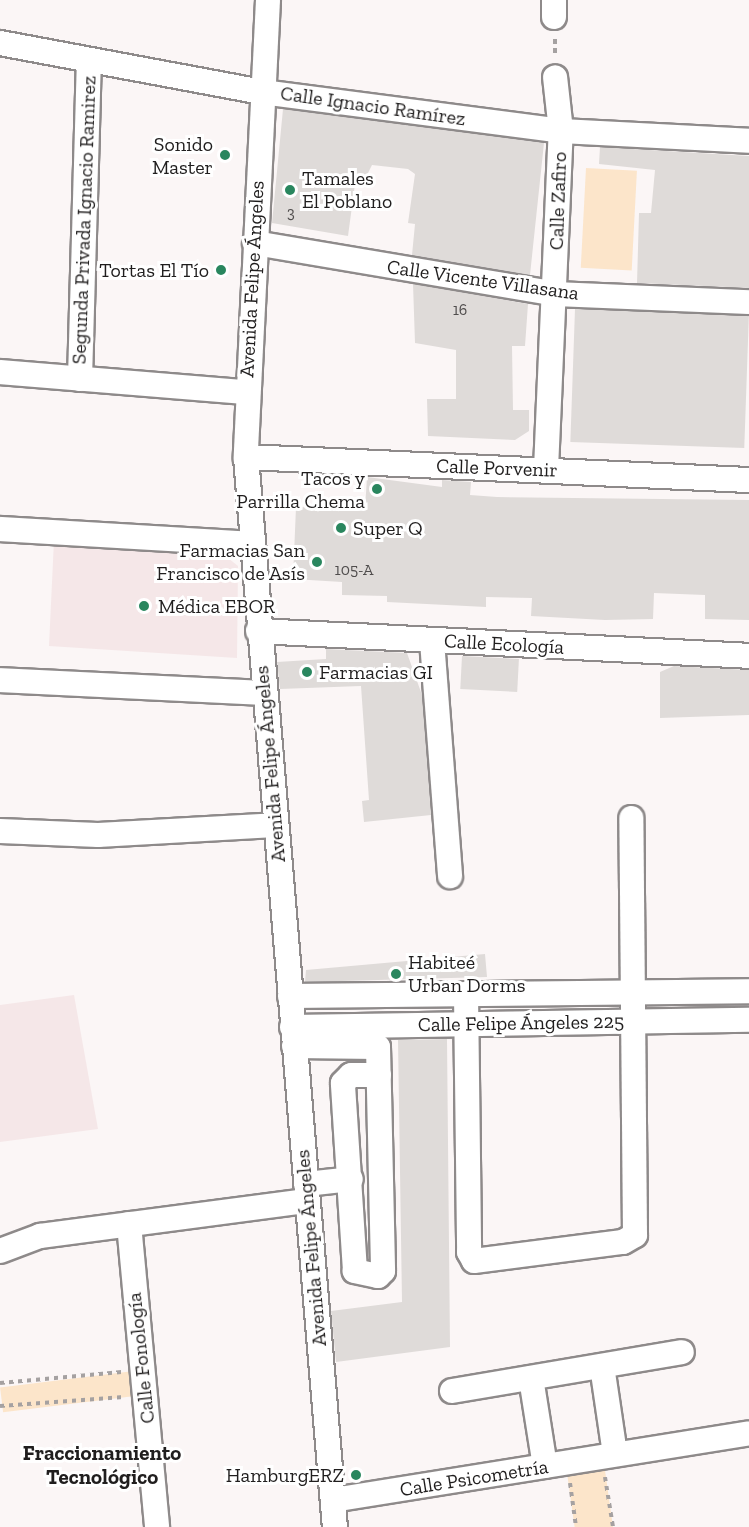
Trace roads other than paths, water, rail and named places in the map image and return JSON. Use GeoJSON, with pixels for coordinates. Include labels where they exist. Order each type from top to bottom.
{"type":"FeatureCollection","features":[{"type":"Feature","properties":{"kind":"street","name":"Avenida Felipe Ángeles"},"geometry":{"type":"LineString","coordinates":[[267,0],[245,392],[246,458],[258,631],[335,1527]]}},
{"type":"Feature","properties":{"kind":"street","name":"Calle Ignacio Ramírez"},"geometry":{"type":"LineString","coordinates":[[0,42],[89,61],[261,92],[561,131],[749,141]]}},
{"type":"Feature","properties":{"kind":"street","name":"Segunda Privada Ignacio Ramirez"},"geometry":{"type":"LineString","coordinates":[[80,379],[89,61]]}},
{"type":"Feature","properties":{"kind":"street","name":"Calle Zafiro"},"geometry":{"type":"LineString","coordinates":[[546,470],[561,131],[555,77]]}},
{"type":"Feature","properties":{"kind":"street","name":"Calle Vicente Villasana"},"geometry":{"type":"LineString","coordinates":[[255,243],[555,294],[749,302]]}},
{"type":"Feature","properties":{"kind":"street"},"geometry":{"type":"LineString","coordinates":[[0,372],[245,392]]}},
{"type":"Feature","properties":{"kind":"street","name":"Calle Porvenir"},"geometry":{"type":"LineString","coordinates":[[246,458],[749,480]]}},
{"type":"Feature","properties":{"kind":"street"},"geometry":{"type":"LineString","coordinates":[[0,529],[251,543]]}},
{"type":"Feature","properties":{"kind":"street","name":"Calle Ecología"},"geometry":{"type":"LineString","coordinates":[[258,631],[749,656]]}},
{"type":"Feature","properties":{"kind":"street"},"geometry":{"type":"LineString","coordinates":[[432,641],[450,876]]}},
{"type":"Feature","properties":{"kind":"street"},"geometry":{"type":"LineString","coordinates":[[0,680],[264,693]]}},
{"type":"Feature","properties":{"kind":"street"},"geometry":{"type":"LineString","coordinates":[[466,994],[469,1252],[474,1260],[485,1261],[623,1242],[635,1235],[631,818]]}},
{"type":"Feature","properties":{"kind":"street"},"geometry":{"type":"LineString","coordinates":[[0,831],[98,835],[275,825]]}},
{"type":"Feature","properties":{"kind":"street","name":"Calle Felipe Ángeles 225"},"geometry":{"type":"LineString","coordinates":[[290,996],[749,991]]}},
{"type":"Feature","properties":{"kind":"street","name":"Calle Felipe Ángeles 225"},"geometry":{"type":"LineString","coordinates":[[293,1036],[465,1024],[749,1020]]}},
{"type":"Feature","properties":{"kind":"street"},"geometry":{"type":"LineString","coordinates":[[293,1036],[378,1047],[379,1075],[383,1271],[378,1276],[355,1271],[351,1179],[343,1083],[351,1075],[379,1075]]}},
{"type":"Feature","properties":{"kind":"street"},"geometry":{"type":"LineString","coordinates":[[0,1251],[40,1236],[129,1224],[306,1192],[351,1179]]}},
{"type":"Feature","properties":{"kind":"street","name":"Calle Fonología"},"geometry":{"type":"LineString","coordinates":[[129,1224],[157,1527]]}},
{"type":"Feature","properties":{"kind":"street"},"geometry":{"type":"LineString","coordinates":[[0,1232],[40,1236]]}},
{"type":"Feature","properties":{"kind":"street"},"geometry":{"type":"LineString","coordinates":[[452,1391],[682,1352]]}},
{"type":"Feature","properties":{"kind":"street"},"geometry":{"type":"LineString","coordinates":[[602,1366],[609,1455]]}},
{"type":"Feature","properties":{"kind":"street"},"geometry":{"type":"LineString","coordinates":[[531,1378],[556,1464]]}},
{"type":"Feature","properties":{"kind":"street","name":"Calle Psicometría"},"geometry":{"type":"LineString","coordinates":[[333,1500],[749,1433]]}},
{"type":"Feature","properties":{"kind":"place","name":"Sonido Master"},"geometry":{"type":"Point","coordinates":[225,155]}},
{"type":"Feature","properties":{"kind":"place","name":"Tamales El Poblano"},"geometry":{"type":"Point","coordinates":[290,190]}},
{"type":"Feature","properties":{"kind":"place","name":"Tortas El Tío"},"geometry":{"type":"Point","coordinates":[221,270]}},
{"type":"Feature","properties":{"kind":"place","name":"Tacos y Parrilla Chema"},"geometry":{"type":"Point","coordinates":[377,489]}},
{"type":"Feature","properties":{"kind":"place","name":"Super Q"},"geometry":{"type":"Point","coordinates":[341,528]}},
{"type":"Feature","properties":{"kind":"place","name":"Farmacias San Francisco de Asís"},"geometry":{"type":"Point","coordinates":[317,562]}},
{"type":"Feature","properties":{"kind":"place","name":"Médica EBOR"},"geometry":{"type":"Point","coordinates":[144,606]}},
{"type":"Feature","properties":{"kind":"place","name":"Farmacias GI"},"geometry":{"type":"Point","coordinates":[307,672]}},
{"type":"Feature","properties":{"kind":"place","name":"Habiteé Urban Dorms"},"geometry":{"type":"Point","coordinates":[396,974]}},
{"type":"Feature","properties":{"kind":"place","name":"HamburgERZ"},"geometry":{"type":"Point","coordinates":[356,1475]}},
{"type":"Feature","properties":{"kind":"district","name":"Fraccionamiento Tecnológico"},"geometry":{"type":"Point","coordinates":[102,1465]}}]}
